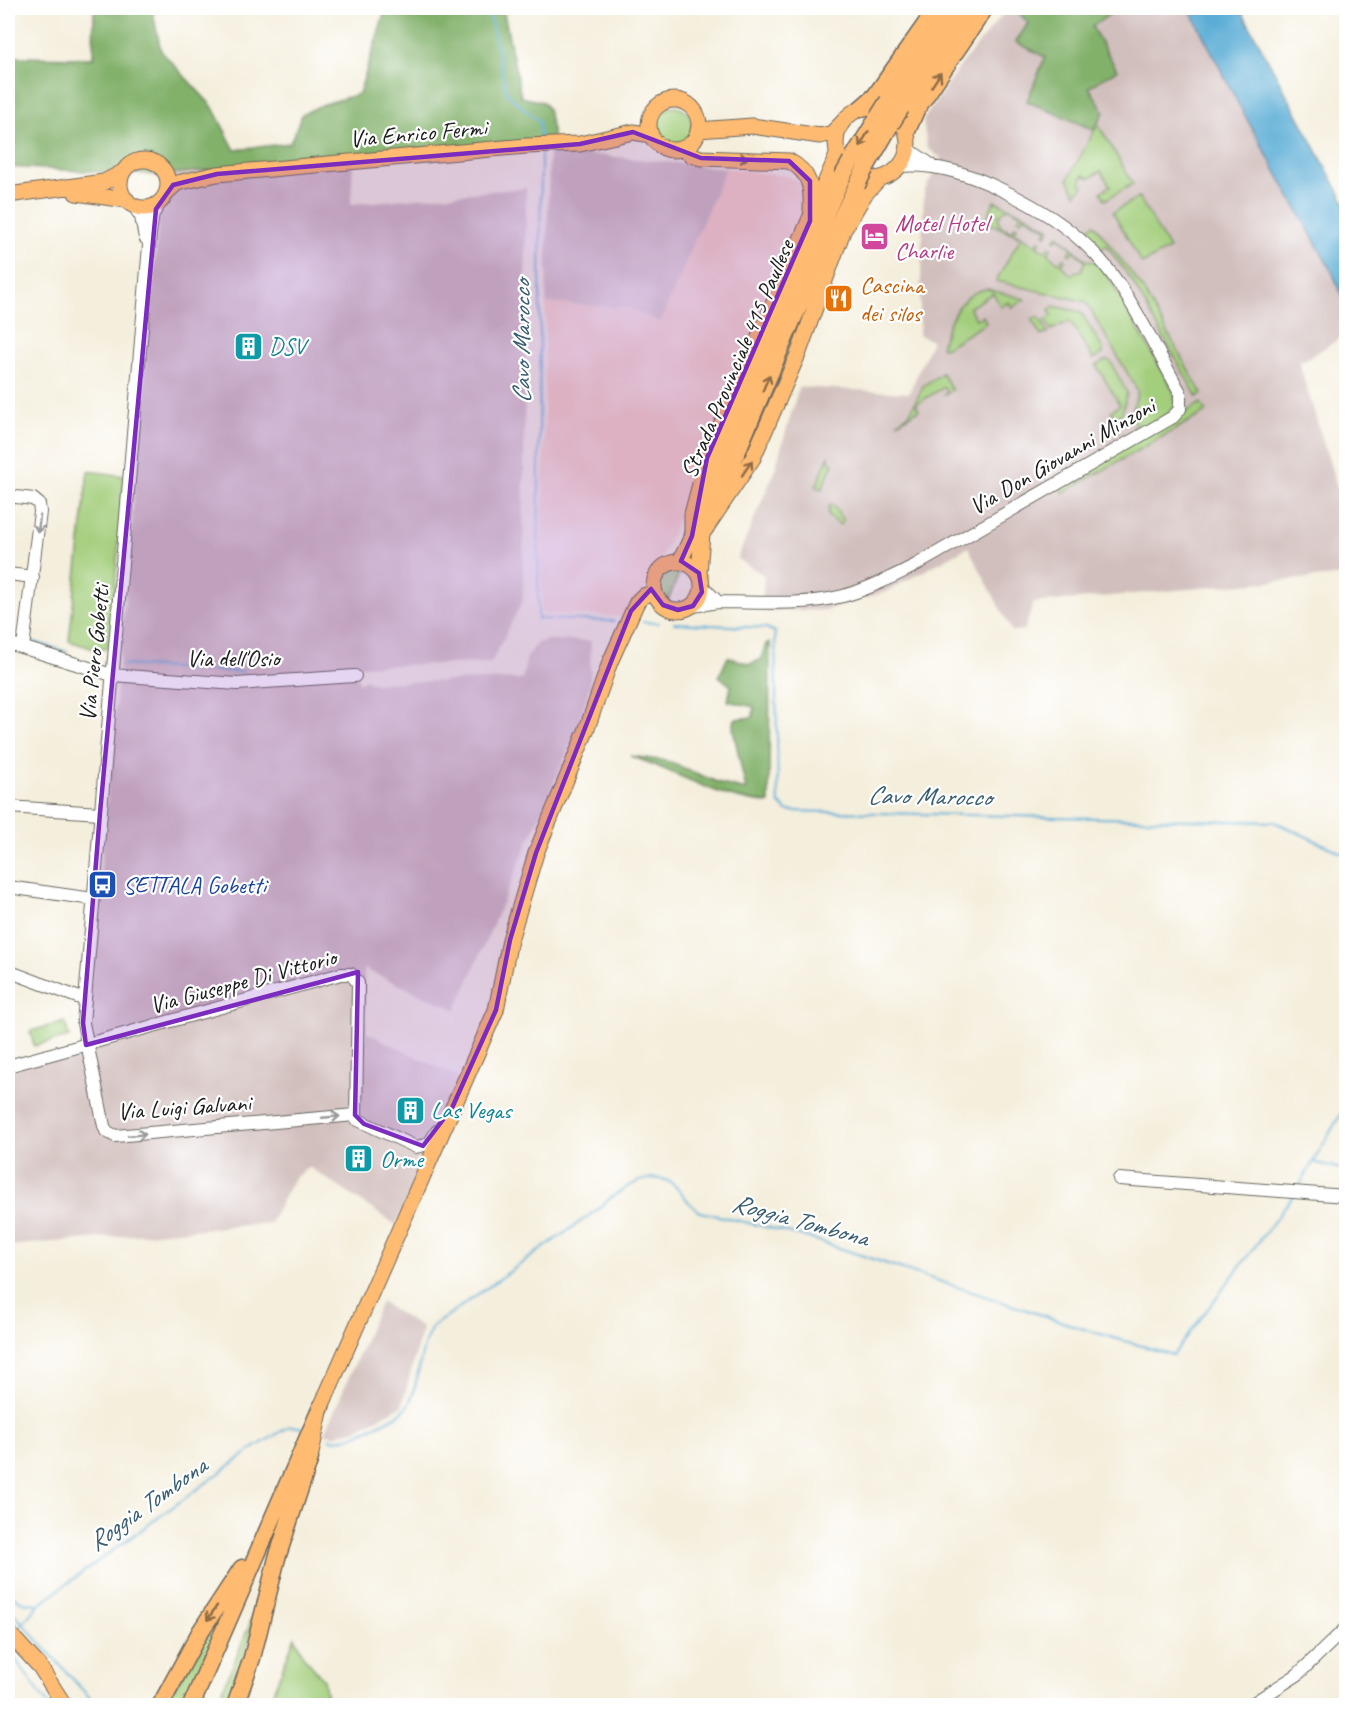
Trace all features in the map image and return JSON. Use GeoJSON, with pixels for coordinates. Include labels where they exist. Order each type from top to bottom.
{"type":"FeatureCollection","features":[{"type":"Feature","properties":{"kind":"highway"},"geometry":{"type":"LineString","coordinates":[[860,109],[875,96],[937,8]]}},
{"type":"Feature","properties":{"kind":"highway"},"geometry":{"type":"LineString","coordinates":[[892,124],[895,105],[955,8]]}},
{"type":"Feature","properties":{"kind":"highway"},"geometry":{"type":"LineString","coordinates":[[895,105],[969,8]]}},
{"type":"Feature","properties":{"kind":"highway"},"geometry":{"type":"LineString","coordinates":[[697,535],[793,320],[857,185],[854,162],[892,124],[916,110],[986,8]]}},
{"type":"Feature","properties":{"kind":"highway","name":"Strada Provinciale 415 Paullese"},"geometry":{"type":"LineString","coordinates":[[697,535],[773,330],[842,177],[854,162]]}},
{"type":"Feature","properties":{"kind":"highway"},"geometry":{"type":"LineString","coordinates":[[191,1706],[321,1407]]}},
{"type":"Feature","properties":{"kind":"highway"},"geometry":{"type":"LineString","coordinates":[[160,1706],[200,1632],[242,1569],[309,1433]]}},
{"type":"Feature","properties":{"kind":"highway"},"geometry":{"type":"LineString","coordinates":[[204,1706],[310,1458]]}},
{"type":"Feature","properties":{"kind":"highway"},"geometry":{"type":"LineString","coordinates":[[235,1706],[252,1658],[277,1558],[310,1458]]}},
{"type":"Feature","properties":{"kind":"main road"},"geometry":{"type":"LineString","coordinates":[[666,101],[682,101],[695,112],[698,130],[692,142],[684,148],[668,149],[658,144],[651,135],[649,121],[652,112],[666,101]]}},
{"type":"Feature","properties":{"kind":"main road"},"geometry":{"type":"LineString","coordinates":[[698,130],[752,126],[813,136],[832,133],[860,109],[878,107],[900,119],[892,124],[908,149],[900,166],[854,162],[813,136]]}},
{"type":"Feature","properties":{"kind":"main road","name":"Via Enrico Fermi"},"geometry":{"type":"LineString","coordinates":[[622,134],[652,112]]}},
{"type":"Feature","properties":{"kind":"main road"},"geometry":{"type":"LineString","coordinates":[[697,535],[753,458],[799,352],[843,231],[865,194],[854,162],[837,134],[842,123]]}},
{"type":"Feature","properties":{"kind":"main road","name":"Via Enrico Fermi"},"geometry":{"type":"LineString","coordinates":[[217,174],[526,146],[580,144],[641,132],[651,135]]}},
{"type":"Feature","properties":{"kind":"main road"},"geometry":{"type":"LineString","coordinates":[[684,148],[691,155],[700,158],[775,159],[789,161],[799,166],[810,181],[812,191],[810,221]]}},
{"type":"Feature","properties":{"kind":"main road"},"geometry":{"type":"LineString","coordinates":[[37,193],[104,182],[136,162],[152,162],[178,171],[217,174]]}},
{"type":"Feature","properties":{"kind":"main road"},"geometry":{"type":"LineString","coordinates":[[697,535],[692,514],[707,458],[810,221],[854,162]]}},
{"type":"Feature","properties":{"kind":"main road"},"geometry":{"type":"LineString","coordinates":[[159,165],[167,178],[164,196]]}},
{"type":"Feature","properties":{"kind":"main road"},"geometry":{"type":"LineString","coordinates":[[123,172],[121,188],[130,203]]}},
{"type":"Feature","properties":{"kind":"main road"},"geometry":{"type":"LineString","coordinates":[[8,195],[96,194],[149,207],[177,183],[217,174]]}},
{"type":"Feature","properties":{"kind":"main road","name":"Strada Provinciale 415 Paullese"},"geometry":{"type":"LineString","coordinates":[[680,561],[697,535]]}},
{"type":"Feature","properties":{"kind":"main road","name":"Strada Provinciale 415 Paullese"},"geometry":{"type":"LineString","coordinates":[[697,535],[701,580]]}},
{"type":"Feature","properties":{"kind":"main road"},"geometry":{"type":"LineString","coordinates":[[680,561],[691,565],[701,580],[700,597],[693,606],[684,610],[672,609],[660,602],[655,592],[654,582],[661,569],[669,563],[680,561]]}},
{"type":"Feature","properties":{"kind":"main road"},"geometry":{"type":"LineString","coordinates":[[310,1458],[321,1407],[496,1010],[510,940],[536,853],[586,731],[609,662],[637,602],[643,596],[655,592]]}},
{"type":"Feature","properties":{"kind":"main road"},"geometry":{"type":"LineString","coordinates":[[8,1632],[40,1667],[65,1706]]}},
{"type":"Feature","properties":{"kind":"street","name":"Via Don Giovanni Minzoni"},"geometry":{"type":"LineString","coordinates":[[908,149],[933,166]]}},
{"type":"Feature","properties":{"kind":"street","name":"Via Don Giovanni Minzoni"},"geometry":{"type":"LineString","coordinates":[[693,606],[718,602],[793,603],[828,599],[874,586],[916,565],[1173,417],[1180,409],[1180,392],[1115,278],[1096,255],[1059,222],[984,181],[933,166],[900,166]]}},
{"type":"Feature","properties":{"kind":"street"},"geometry":{"type":"LineString","coordinates":[[147,266],[152,219],[164,196]]}},
{"type":"Feature","properties":{"kind":"street"},"geometry":{"type":"LineString","coordinates":[[130,203],[141,217],[147,266]]}},
{"type":"Feature","properties":{"kind":"street","name":"Via Piero Gobetti"},"geometry":{"type":"LineString","coordinates":[[86,1045],[83,1023],[147,266]]}},
{"type":"Feature","properties":{"kind":"street"},"geometry":{"type":"LineString","coordinates":[[8,496],[33,499],[39,504],[33,577],[23,647]]}},
{"type":"Feature","properties":{"kind":"street"},"geometry":{"type":"LineString","coordinates":[[8,574],[33,577]]}},
{"type":"Feature","properties":{"kind":"street"},"geometry":{"type":"LineString","coordinates":[[701,580],[718,602]]}},
{"type":"Feature","properties":{"kind":"street"},"geometry":{"type":"LineString","coordinates":[[88,667],[106,658],[116,638]]}},
{"type":"Feature","properties":{"kind":"street","name":"Via dell'Osio"},"geometry":{"type":"LineString","coordinates":[[8,643],[112,675],[237,684],[355,675]]}},
{"type":"Feature","properties":{"kind":"street"},"geometry":{"type":"LineString","coordinates":[[8,807],[100,813]]}},
{"type":"Feature","properties":{"kind":"street"},"geometry":{"type":"LineString","coordinates":[[8,887],[93,899]]}},
{"type":"Feature","properties":{"kind":"street"},"geometry":{"type":"LineString","coordinates":[[8,971],[85,1000]]}},
{"type":"Feature","properties":{"kind":"street","name":"Via Giuseppe Di Vittorio"},"geometry":{"type":"LineString","coordinates":[[8,1066],[341,974],[351,974],[358,983],[355,1115]]}},
{"type":"Feature","properties":{"kind":"street","name":"Via Luigi Galvani"},"geometry":{"type":"LineString","coordinates":[[86,1045],[104,1126],[106,1131],[115,1136],[355,1115]]}},
{"type":"Feature","properties":{"kind":"street"},"geometry":{"type":"LineString","coordinates":[[416,1147],[429,1144],[443,1119],[453,1108]]}},
{"type":"Feature","properties":{"kind":"street"},"geometry":{"type":"LineString","coordinates":[[355,1115],[364,1124],[416,1147],[421,1153],[422,1162],[407,1198],[406,1214]]}},
{"type":"Feature","properties":{"kind":"street"},"geometry":{"type":"LineString","coordinates":[[1119,1179],[1347,1196]]}},
{"type":"Feature","properties":{"kind":"street"},"geometry":{"type":"LineString","coordinates":[[1249,1706],[1297,1675],[1347,1628]]}},
{"type":"Feature","properties":{"kind":"highlighted area"},"geometry":{"type":"Polygon","coordinates":[[[633,132],[701,158],[789,161],[810,181],[810,221],[707,458],[692,536],[681,561],[699,573],[702,592],[693,606],[678,610],[663,605],[651,589],[631,611],[536,853],[510,940],[496,1010],[452,1108],[423,1146],[364,1124],[355,1115],[358,972],[86,1045],[83,1023],[100,813],[156,209],[173,185],[217,174],[580,144],[633,132]]]}},
{"type":"Feature","properties":{"kind":"shaded area"},"geometry":{"type":"Polygon","coordinates":[[[1008,8],[1200,8],[1346,291],[1346,335],[1299,363],[1346,516],[1346,575],[1033,603],[1025,630],[1012,631],[968,547],[885,592],[825,610],[762,611],[764,575],[737,559],[773,475],[799,387],[909,393],[932,341],[919,335],[924,192],[941,158],[927,148],[923,120],[963,62],[1008,8]]]}},
{"type":"Feature","properties":{"kind":"shaded area"},"geometry":{"type":"Polygon","coordinates":[[[549,150],[726,168],[660,322],[627,308],[546,303],[549,150]]]}},
{"type":"Feature","properties":{"kind":"shaded area"},"geometry":{"type":"Polygon","coordinates":[[[312,160],[353,165],[351,204],[526,188],[523,600],[491,663],[356,666],[359,683],[366,679],[371,683],[522,679],[527,657],[537,643],[548,640],[591,641],[590,685],[575,735],[456,1010],[364,969],[366,1032],[462,1079],[396,1225],[309,1167],[294,1178],[270,1223],[8,1246],[8,1071],[91,1047],[87,1024],[163,174],[312,160]]]}},
{"type":"Feature","properties":{"kind":"shaded area"},"geometry":{"type":"Polygon","coordinates":[[[726,168],[787,176],[813,188],[693,519],[679,518],[636,617],[541,613],[546,303],[627,308],[660,322],[726,168]]]}},
{"type":"Feature","properties":{"kind":"shaded area"},"geometry":{"type":"Polygon","coordinates":[[[381,1302],[422,1328],[402,1406],[357,1429],[333,1436],[325,1433],[381,1302]]]}},
{"type":"Feature","properties":{"kind":"green space"},"geometry":{"type":"Polygon","coordinates":[[[94,8],[152,8],[161,51],[212,106],[235,150],[290,143],[302,114],[324,104],[359,94],[386,8],[503,8],[521,97],[543,102],[548,109],[554,141],[362,155],[159,175],[8,167],[8,57],[93,58],[94,8]]]}},
{"type":"Feature","properties":{"kind":"green space"},"geometry":{"type":"Polygon","coordinates":[[[1023,8],[1118,8],[1092,27],[1117,70],[1089,87],[1104,112],[1094,130],[1027,101],[1045,57],[1016,42],[1028,23],[1019,13],[1023,8]]]}},
{"type":"Feature","properties":{"kind":"green space"},"geometry":{"type":"Polygon","coordinates":[[[674,107],[687,112],[692,125],[687,138],[674,143],[661,138],[656,125],[661,112],[674,107]]]}},
{"type":"Feature","properties":{"kind":"green space"},"geometry":{"type":"Polygon","coordinates":[[[1098,124],[1133,184],[1105,200],[1101,192],[1110,186],[1101,171],[1090,178],[1083,175],[1080,184],[1084,185],[1076,194],[1068,179],[1098,124]]]}},
{"type":"Feature","properties":{"kind":"green space"},"geometry":{"type":"Polygon","coordinates":[[[1139,197],[1169,249],[1142,264],[1113,212],[1139,197]]]}},
{"type":"Feature","properties":{"kind":"green space"},"geometry":{"type":"Polygon","coordinates":[[[994,201],[1024,214],[1050,229],[1046,235],[1044,234],[1047,229],[1024,216],[1021,221],[1018,219],[1021,214],[1008,208],[999,215],[999,225],[1012,232],[1015,226],[1017,227],[1015,233],[1036,245],[1039,240],[1041,241],[1038,247],[1045,251],[1051,248],[1048,254],[1059,263],[1063,258],[1065,260],[1061,265],[1071,275],[1076,271],[1081,271],[1085,262],[1074,250],[1070,255],[1068,253],[1072,248],[1059,238],[1054,241],[1058,235],[1087,261],[1096,262],[1109,278],[1174,392],[1175,406],[1167,415],[1138,430],[1132,428],[1136,426],[1131,415],[1138,391],[1086,302],[996,281],[1021,237],[986,222],[994,201]]]}},
{"type":"Feature","properties":{"kind":"green space"},"geometry":{"type":"Polygon","coordinates":[[[1094,224],[1141,286],[1202,394],[1197,397],[1132,281],[1106,245],[1101,250],[1090,239],[1088,229],[1094,224]]]}},
{"type":"Feature","properties":{"kind":"green space"},"geometry":{"type":"Polygon","coordinates":[[[987,289],[1025,299],[1012,308],[1009,302],[1001,307],[993,293],[969,308],[976,319],[983,316],[986,323],[945,348],[941,347],[951,319],[962,303],[969,296],[987,289]]]}},
{"type":"Feature","properties":{"kind":"green space"},"geometry":{"type":"Polygon","coordinates":[[[1054,306],[1081,312],[1103,349],[1103,354],[1093,359],[1070,321],[1051,330],[1045,320],[1052,316],[1049,310],[1054,306]]]}},
{"type":"Feature","properties":{"kind":"green space"},"geometry":{"type":"Polygon","coordinates":[[[1038,316],[1048,332],[1041,336],[1032,320],[1038,316]]]}},
{"type":"Feature","properties":{"kind":"green space"},"geometry":{"type":"Polygon","coordinates":[[[1106,360],[1110,361],[1127,393],[1122,413],[1115,420],[1111,411],[1120,405],[1096,365],[1106,360]]]}},
{"type":"Feature","properties":{"kind":"green space"},"geometry":{"type":"Polygon","coordinates":[[[942,373],[952,390],[944,395],[947,391],[944,387],[916,404],[919,410],[897,423],[910,413],[923,386],[942,373]]]}},
{"type":"Feature","properties":{"kind":"green space"},"geometry":{"type":"Polygon","coordinates":[[[1201,403],[1206,412],[1063,493],[1061,488],[1072,477],[1201,403]]]}},
{"type":"Feature","properties":{"kind":"green space"},"geometry":{"type":"Polygon","coordinates":[[[829,455],[829,461],[833,463],[822,489],[816,487],[829,455]]]}},
{"type":"Feature","properties":{"kind":"green space"},"geometry":{"type":"Polygon","coordinates":[[[88,471],[124,476],[111,635],[106,649],[94,649],[69,641],[88,471]]]}},
{"type":"Feature","properties":{"kind":"green space"},"geometry":{"type":"Polygon","coordinates":[[[833,505],[843,521],[840,525],[828,516],[829,506],[833,505]]]}},
{"type":"Feature","properties":{"kind":"green space"},"geometry":{"type":"Polygon","coordinates":[[[673,567],[681,569],[668,601],[658,593],[658,581],[665,569],[673,567]]]}},
{"type":"Feature","properties":{"kind":"green space"},"geometry":{"type":"Polygon","coordinates":[[[770,642],[769,803],[733,797],[630,756],[667,761],[722,784],[746,790],[733,729],[735,719],[753,717],[754,707],[728,701],[731,686],[719,676],[728,657],[750,664],[760,660],[766,644],[770,642]]]}},
{"type":"Feature","properties":{"kind":"green space"},"geometry":{"type":"Polygon","coordinates":[[[65,1022],[69,1037],[34,1046],[30,1031],[65,1022]]]}},
{"type":"Feature","properties":{"kind":"green space"},"geometry":{"type":"Polygon","coordinates":[[[266,1585],[230,1705],[216,1706],[266,1585]]]}},
{"type":"Feature","properties":{"kind":"green space"},"geometry":{"type":"Polygon","coordinates":[[[230,1599],[183,1705],[163,1706],[230,1599]]]}},
{"type":"Feature","properties":{"kind":"green space"},"geometry":{"type":"Polygon","coordinates":[[[295,1637],[304,1657],[324,1680],[328,1705],[268,1705],[295,1637]]]}},
{"type":"Feature","properties":{"kind":"water"},"geometry":{"type":"Polygon","coordinates":[[[1189,8],[1240,8],[1346,205],[1346,305],[1333,274],[1238,103],[1189,8]]]}},
{"type":"Feature","properties":{"kind":"waterway","name":"Cavo Marocco"},"geometry":{"type":"LineString","coordinates":[[488,8],[507,94],[539,121],[540,140]]}},
{"type":"Feature","properties":{"kind":"waterway","name":"Cavo Marocco"},"geometry":{"type":"LineString","coordinates":[[541,151],[538,619],[614,621]]}},
{"type":"Feature","properties":{"kind":"waterway","name":"Cavo Marocco"},"geometry":{"type":"LineString","coordinates":[[643,622],[658,623]]}},
{"type":"Feature","properties":{"kind":"waterway","name":"Cavo Marocco"},"geometry":{"type":"LineString","coordinates":[[674,623],[766,628],[775,632],[778,795],[779,803],[787,811],[1275,822],[1346,855]]}},
{"type":"Feature","properties":{"kind":"waterway"},"geometry":{"type":"LineString","coordinates":[[8,633],[19,637]]}},
{"type":"Feature","properties":{"kind":"waterway"},"geometry":{"type":"LineString","coordinates":[[31,641],[68,652]]}},
{"type":"Feature","properties":{"kind":"waterway"},"geometry":{"type":"LineString","coordinates":[[123,665],[243,672]]}},
{"type":"Feature","properties":{"kind":"waterway","name":"Roggia Tombona"},"geometry":{"type":"LineString","coordinates":[[1298,1188],[1346,1105]]}},
{"type":"Feature","properties":{"kind":"waterway"},"geometry":{"type":"LineString","coordinates":[[1313,1162],[1346,1170]]}},
{"type":"Feature","properties":{"kind":"waterway","name":"Roggia Tombona"},"geometry":{"type":"LineString","coordinates":[[329,1439],[339,1440],[354,1436],[402,1412],[410,1401],[424,1346],[433,1326],[597,1210],[614,1195],[647,1179],[658,1178],[669,1181],[701,1212],[800,1235],[1090,1331],[1173,1355],[1293,1196]]}},
{"type":"Feature","properties":{"kind":"waterway","name":"Roggia Tombona"},"geometry":{"type":"LineString","coordinates":[[18,1629],[39,1604],[254,1448],[290,1426],[306,1428]]}},
{"type":"Feature","properties":{"kind":"waterway"},"geometry":{"type":"LineString","coordinates":[[8,1592],[22,1602],[37,1604]]}},
{"type":"Feature","properties":{"kind":"waterway"},"geometry":{"type":"LineString","coordinates":[[8,1607],[97,1706]]}},
{"type":"Feature","properties":{"kind":"waterway"},"geometry":{"type":"LineString","coordinates":[[8,1649],[49,1706]]}},
{"type":"Feature","properties":{"kind":"place","name":"Motel Hotel Charlie"},"geometry":{"type":"Point","coordinates":[874,237]}},
{"type":"Feature","properties":{"kind":"place","name":"Cascina dei silos"},"geometry":{"type":"Point","coordinates":[839,299]}},
{"type":"Feature","properties":{"kind":"place","name":"DSV"},"geometry":{"type":"Point","coordinates":[248,346]}},
{"type":"Feature","properties":{"kind":"place","name":"SETTALA Gobetti"},"geometry":{"type":"Point","coordinates":[102,885]}},
{"type":"Feature","properties":{"kind":"place","name":"Las Vegas"},"geometry":{"type":"Point","coordinates":[410,1110]}},
{"type":"Feature","properties":{"kind":"place","name":"Orme"},"geometry":{"type":"Point","coordinates":[359,1159]}}]}
